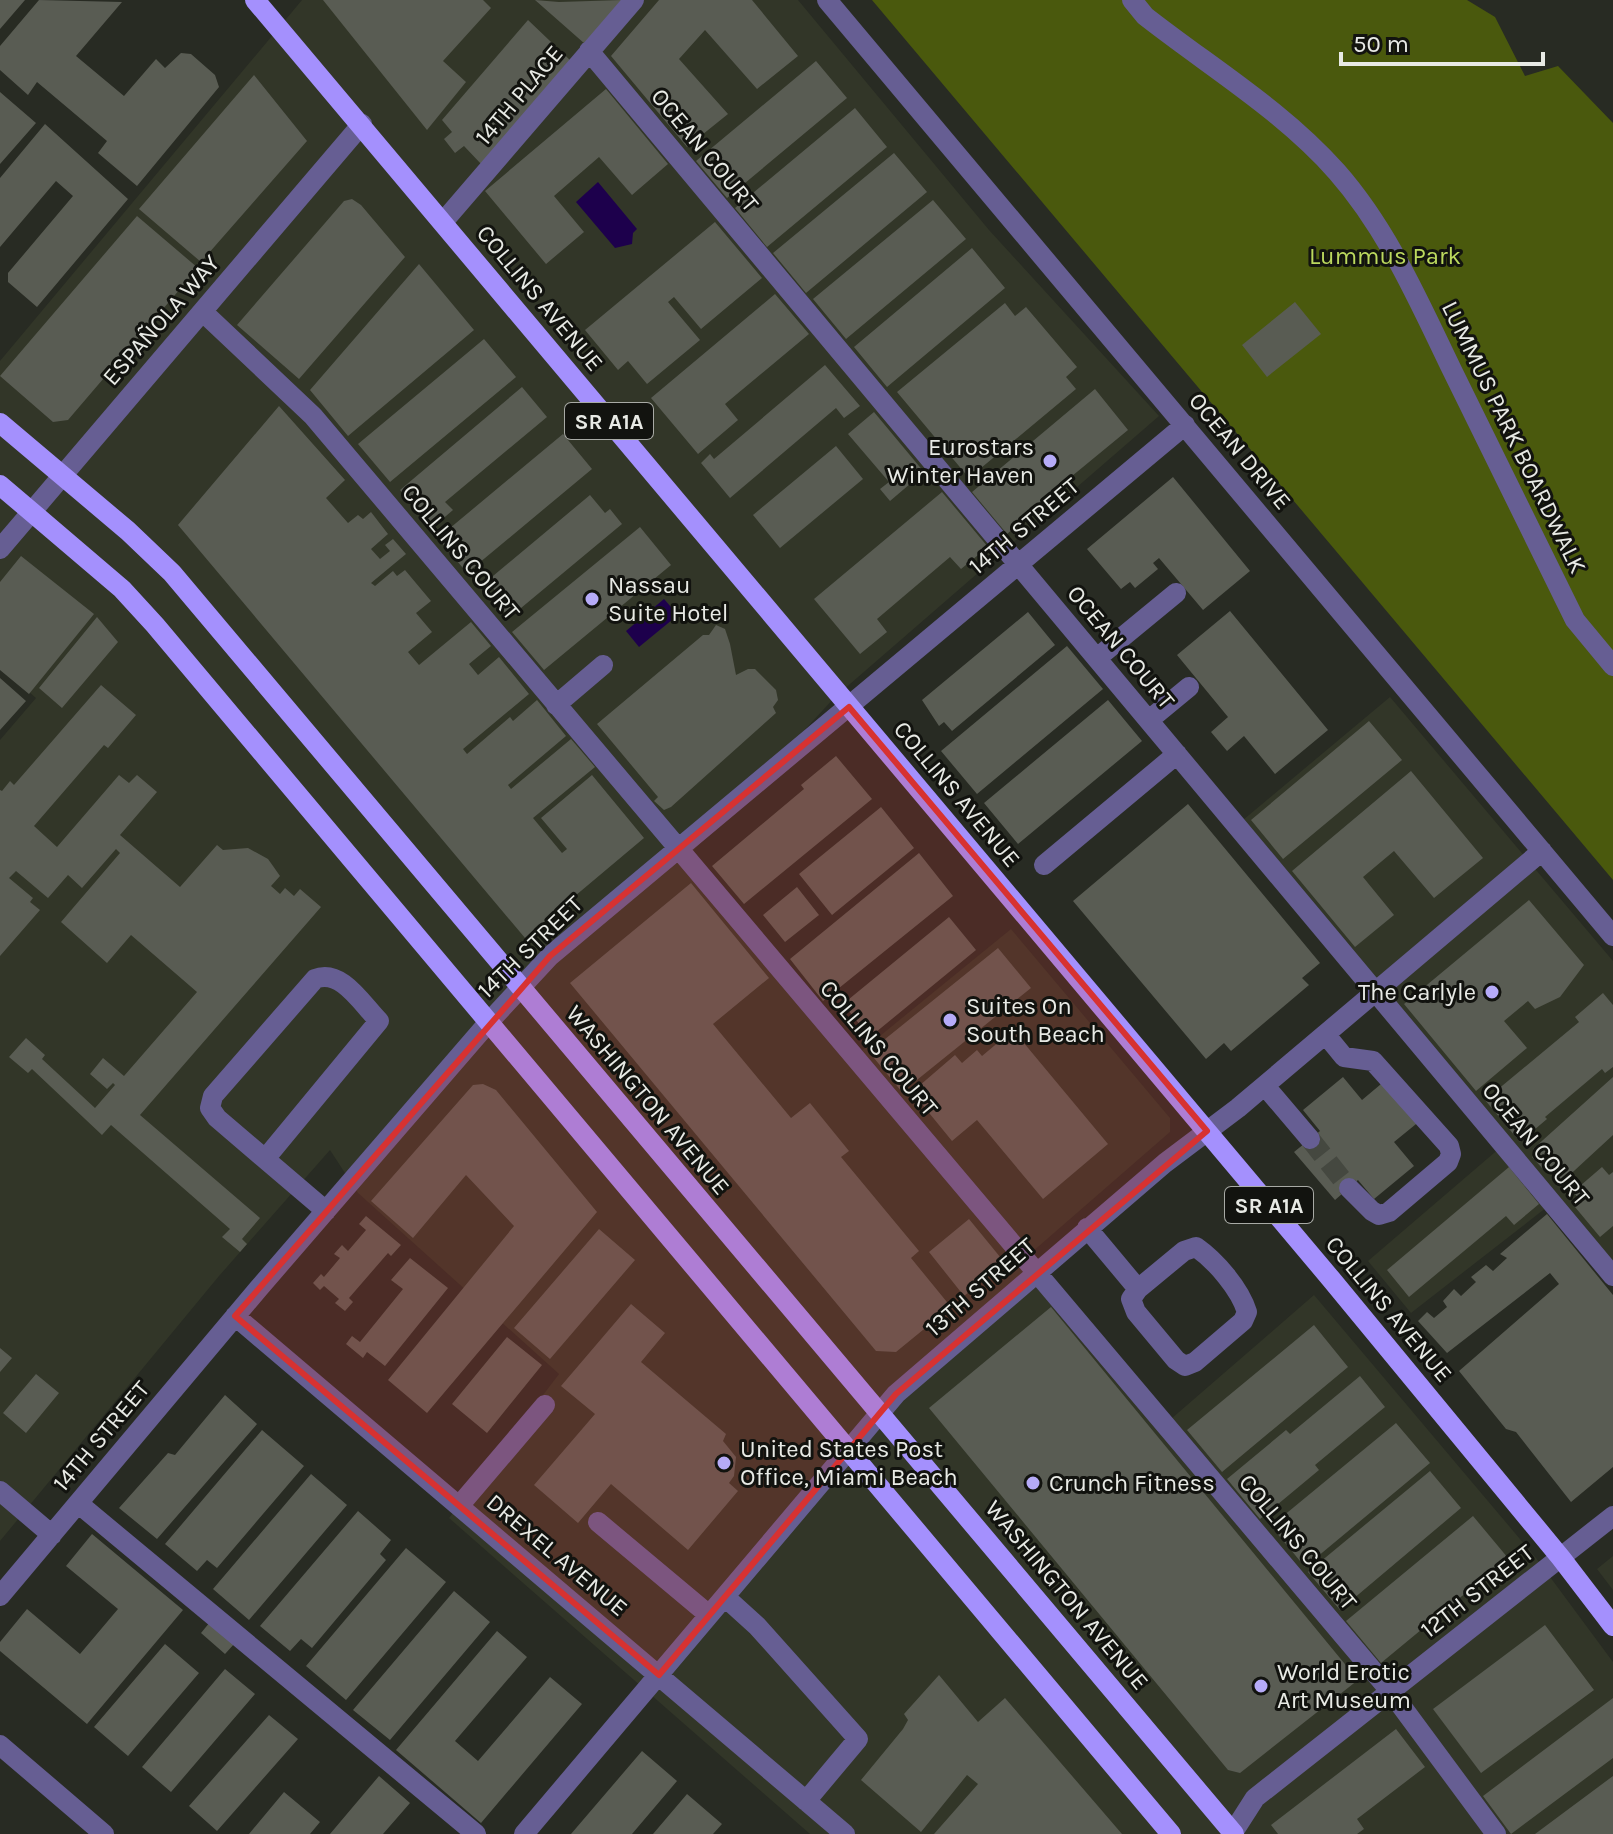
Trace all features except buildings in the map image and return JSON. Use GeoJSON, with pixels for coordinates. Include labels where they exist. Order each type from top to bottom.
{"type":"FeatureCollection","features":[{"type":"Feature","properties":{"kind":"main road","name":"COLLINS AVENUE"},"geometry":{"type":"LineString","coordinates":[[255,0],[1207,1131],[1561,1558],[1613,1626]]}},
{"type":"Feature","properties":{"kind":"main road","name":"WASHINGTON AVENUE"},"geometry":{"type":"LineString","coordinates":[[0,423],[128,531],[172,573],[1233,1833]]}},
{"type":"Feature","properties":{"kind":"main road"},"geometry":{"type":"LineString","coordinates":[[0,485],[122,589],[155,625],[1171,1834]]}},
{"type":"Feature","properties":{"kind":"street","name":"14TH PLACE"},"geometry":{"type":"LineString","coordinates":[[443,222],[634,0]]}},
{"type":"Feature","properties":{"kind":"street","name":"OCEAN DRIVE"},"geometry":{"type":"LineString","coordinates":[[827,0],[1613,936]]}},
{"type":"Feature","properties":{"kind":"street","name":"LUMMUS PARK BOARDWALK"},"geometry":{"type":"LineString","coordinates":[[1132,0],[1145,16],[1265,105],[1298,134],[1336,171],[1367,209],[1401,266],[1575,620],[1613,666]]}},
{"type":"Feature","properties":{"kind":"street","name":"OCEAN COURT"},"geometry":{"type":"LineString","coordinates":[[589,51],[1613,1276]]}},
{"type":"Feature","properties":{"kind":"street","name":"ESPAÑOLA WAY"},"geometry":{"type":"LineString","coordinates":[[0,549],[362,124]]}},
{"type":"Feature","properties":{"kind":"street","name":"COLLINS COURT"},"geometry":{"type":"LineString","coordinates":[[203,312],[313,416],[1391,1692],[1496,1834]]}},
{"type":"Feature","properties":{"kind":"street","name":"14TH STREET"},"geometry":{"type":"LineString","coordinates":[[0,1596],[235,1316],[488,1023],[550,956],[1185,425]]}},
{"type":"Feature","properties":{"kind":"street"},"geometry":{"type":"LineString","coordinates":[[1097,658],[1176,593]]}},
{"type":"Feature","properties":{"kind":"street"},"geometry":{"type":"LineString","coordinates":[[556,705],[603,665]]}},
{"type":"Feature","properties":{"kind":"street"},"geometry":{"type":"LineString","coordinates":[[1149,720],[1189,687]]}},
{"type":"Feature","properties":{"kind":"street"},"geometry":{"type":"LineString","coordinates":[[1044,865],[1177,754]]}},
{"type":"Feature","properties":{"kind":"street","name":"13TH STREET"},"geometry":{"type":"LineString","coordinates":[[524,1834],[896,1394],[1087,1228],[1265,1086],[1542,851]]}},
{"type":"Feature","properties":{"kind":"street"},"geometry":{"type":"LineString","coordinates":[[265,1159],[379,1021],[337,978],[325,975],[315,979],[213,1096],[210,1108],[217,1118],[265,1159],[326,1211]]}},
{"type":"Feature","properties":{"kind":"street"},"geometry":{"type":"LineString","coordinates":[[1326,1035],[1344,1057],[1373,1061],[1449,1146],[1451,1154],[1448,1162],[1389,1212],[1379,1215],[1372,1211],[1349,1188]]}},
{"type":"Feature","properties":{"kind":"street"},"geometry":{"type":"LineString","coordinates":[[1265,1086],[1310,1139]]}},
{"type":"Feature","properties":{"kind":"street"},"geometry":{"type":"LineString","coordinates":[[1087,1228],[1138,1289]]}},
{"type":"Feature","properties":{"kind":"street"},"geometry":{"type":"LineString","coordinates":[[1196,1247],[1206,1254],[1244,1301],[1247,1312],[1243,1321],[1195,1362],[1185,1366],[1176,1360],[1136,1312],[1131,1299],[1138,1289],[1184,1251],[1196,1247]]}},
{"type":"Feature","properties":{"kind":"street","name":"DREXEL AVENUE"},"geometry":{"type":"LineString","coordinates":[[235,1316],[845,1834]]}},
{"type":"Feature","properties":{"kind":"street"},"geometry":{"type":"LineString","coordinates":[[459,1506],[545,1405]]}},
{"type":"Feature","properties":{"kind":"street"},"geometry":{"type":"LineString","coordinates":[[0,1491],[52,1535]]}},
{"type":"Feature","properties":{"kind":"street"},"geometry":{"type":"LineString","coordinates":[[79,1504],[476,1834]]}},
{"type":"Feature","properties":{"kind":"street","name":"12TH STREET"},"geometry":{"type":"LineString","coordinates":[[1233,1833],[1255,1798],[1613,1516]]}},
{"type":"Feature","properties":{"kind":"street"},"geometry":{"type":"LineString","coordinates":[[598,1522],[709,1615]]}},
{"type":"Feature","properties":{"kind":"street"},"geometry":{"type":"LineString","coordinates":[[725,1597],[757,1626],[858,1739],[806,1801]]}},
{"type":"Feature","properties":{"kind":"street"},"geometry":{"type":"LineString","coordinates":[[0,1745],[104,1834]]}},
{"type":"Feature","properties":{"kind":"highlighted area"},"geometry":{"type":"Polygon","coordinates":[[[849,707],[1207,1131],[896,1394],[659,1675],[235,1316],[550,956],[849,707]]]}},
{"type":"Feature","properties":{"kind":"shaded area"},"geometry":{"type":"Polygon","coordinates":[[[302,0],[798,0],[989,230],[1159,416],[835,697],[682,863],[1377,1689],[1486,1834],[810,1834],[449,1518],[559,1374],[358,1193],[330,1150],[219,1276],[0,1541],[0,740],[36,698],[0,667],[0,361],[302,0]]]}},
{"type":"Feature","properties":{"kind":"shaded area"},"geometry":{"type":"Polygon","coordinates":[[[598,182],[637,229],[633,233],[632,244],[615,248],[576,202],[598,182]]]}},
{"type":"Feature","properties":{"kind":"shaded area"},"geometry":{"type":"Polygon","coordinates":[[[664,599],[678,615],[639,647],[626,631],[664,599]]]}},
{"type":"Feature","properties":{"kind":"shaded area"},"geometry":{"type":"Polygon","coordinates":[[[1390,697],[1613,961],[1613,1267],[1556,1200],[1411,1313],[1368,1261],[1508,1141],[1243,820],[1390,697]]]}},
{"type":"Feature","properties":{"kind":"shaded area"},"geometry":{"type":"Polygon","coordinates":[[[1011,929],[1170,1118],[1170,1132],[1031,1253],[859,1053],[1011,929]]]}},
{"type":"Feature","properties":{"kind":"shaded area"},"geometry":{"type":"Polygon","coordinates":[[[1314,1295],[1536,1558],[1613,1662],[1613,1834],[1505,1834],[1171,1419],[1314,1295]]]}},
{"type":"Feature","properties":{"kind":"shaded area"},"geometry":{"type":"Polygon","coordinates":[[[1613,1556],[1613,1590],[1597,1569],[1613,1556]]]}},
{"type":"Feature","properties":{"kind":"green space","name":"Lummus Park"},"geometry":{"type":"Polygon","coordinates":[[[872,0],[1467,0],[1495,17],[1525,76],[1558,66],[1613,123],[1613,880],[872,0]]]}},
{"type":"Feature","properties":{"kind":"tunnel"},"geometry":{"type":"LineString","coordinates":[[1310,1139],[1349,1188]]}},
{"type":"Feature","properties":{"kind":"place","name":"Eurostars Winter Haven"},"geometry":{"type":"Point","coordinates":[1050,461]}},
{"type":"Feature","properties":{"kind":"place","name":"Nassau Suite Hotel"},"geometry":{"type":"Point","coordinates":[592,599]}},
{"type":"Feature","properties":{"kind":"place","name":"The Carlyle"},"geometry":{"type":"Point","coordinates":[1492,992]}},
{"type":"Feature","properties":{"kind":"place","name":"Suites On South Beach"},"geometry":{"type":"Point","coordinates":[950,1020]}},
{"type":"Feature","properties":{"kind":"place","name":"United States Post Office, Miami Beach"},"geometry":{"type":"Point","coordinates":[724,1463]}},
{"type":"Feature","properties":{"kind":"place","name":"Crunch Fitness"},"geometry":{"type":"Point","coordinates":[1033,1483]}},
{"type":"Feature","properties":{"kind":"place","name":"World Erotic Art Museum"},"geometry":{"type":"Point","coordinates":[1261,1686]}}]}
